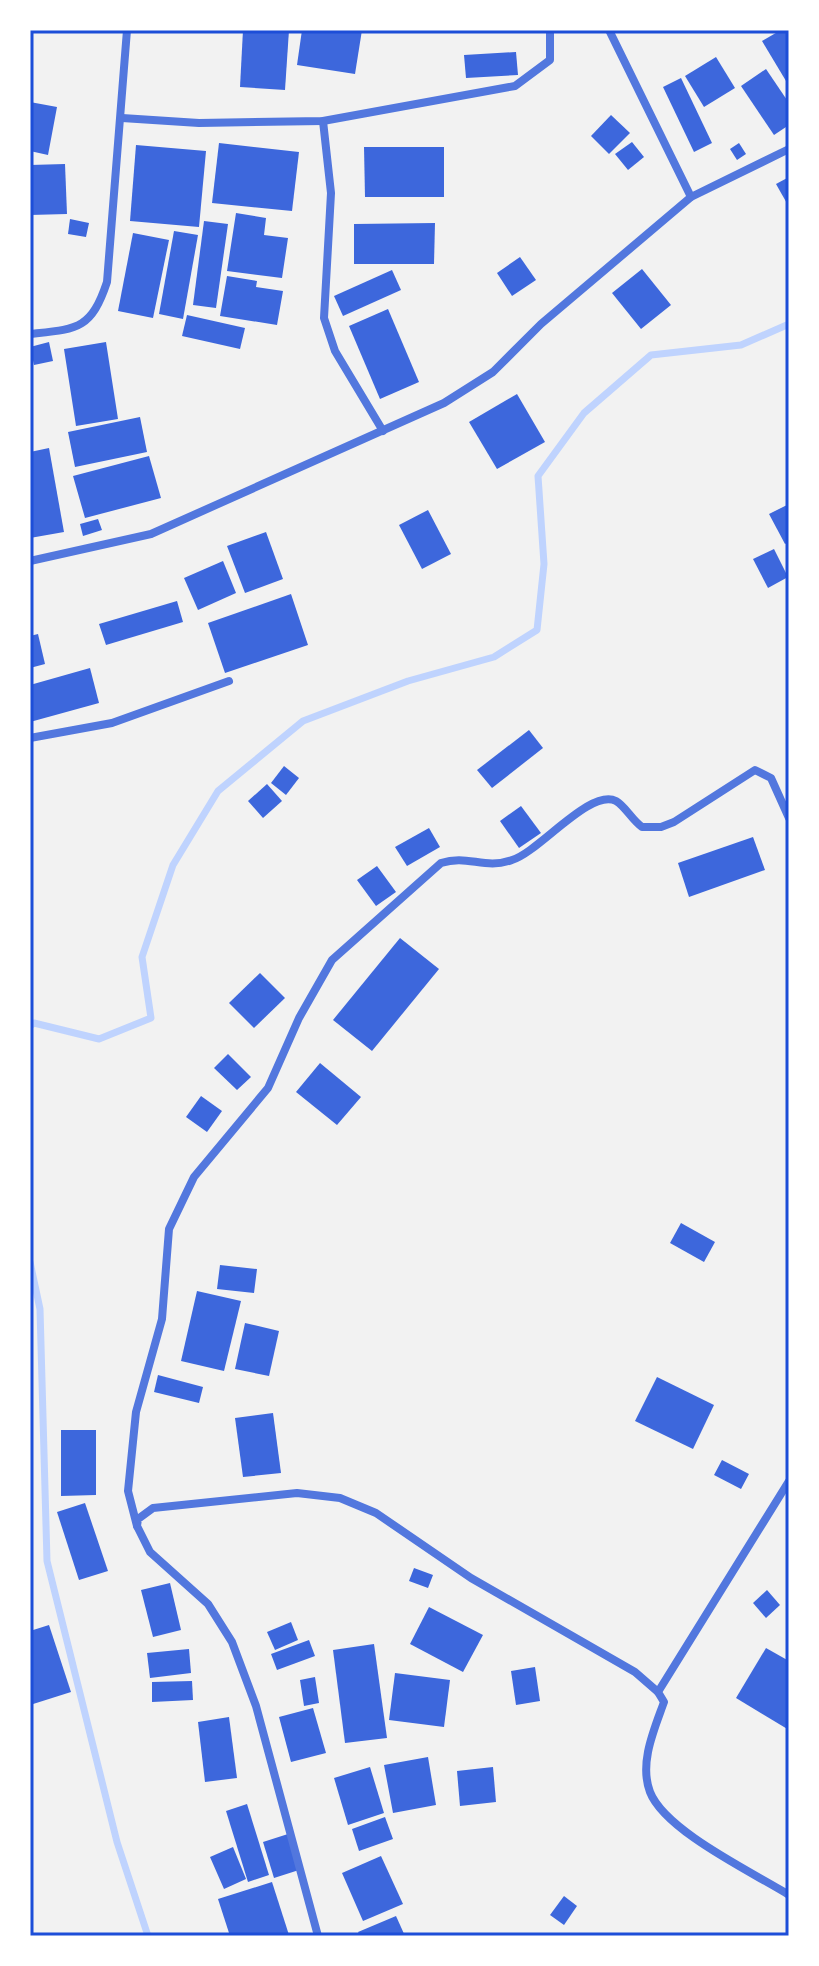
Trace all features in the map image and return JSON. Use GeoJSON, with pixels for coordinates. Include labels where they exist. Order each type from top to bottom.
{"type":"FeatureCollection","features":[{"type":"Feature","properties":{"kind":"street"},"geometry":{"type":"LineString","coordinates":[[30,334],[71,330],[97,312],[107,282],[127,30]]}},
{"type":"Feature","properties":{"kind":"street"},"geometry":{"type":"LineString","coordinates":[[122,118],[199,123],[323,121],[515,86],[550,60],[550,30]]}},
{"type":"Feature","properties":{"kind":"street"},"geometry":{"type":"LineString","coordinates":[[609,30],[691,197]]}},
{"type":"Feature","properties":{"kind":"street"},"geometry":{"type":"LineString","coordinates":[[323,121],[331,193],[324,318],[335,351],[383,431]]}},
{"type":"Feature","properties":{"kind":"street"},"geometry":{"type":"LineString","coordinates":[[30,561],[151,534],[444,403],[493,372],[541,324],[691,197],[789,149]]}},
{"type":"Feature","properties":{"kind":"street"},"geometry":{"type":"LineString","coordinates":[[30,738],[112,723],[229,681]]}},
{"type":"Feature","properties":{"kind":"street"},"geometry":{"type":"LineString","coordinates":[[318,1936],[256,1706],[232,1642],[208,1604],[150,1552],[137,1526],[128,1491],[136,1412],[162,1319],[169,1229],[194,1177],[268,1088],[299,1018],[332,960],[441,863],[458,857],[496,866],[518,858],[588,804],[605,800],[616,802],[642,827],[661,827],[755,770],[771,778],[789,818]]}},
{"type":"Feature","properties":{"kind":"street"},"geometry":{"type":"LineString","coordinates":[[658,1692],[789,1481]]}},
{"type":"Feature","properties":{"kind":"street"},"geometry":{"type":"LineString","coordinates":[[137,1526],[138,1519],[153,1508],[297,1493],[340,1498],[376,1513],[471,1578],[635,1672],[658,1692],[664,1702],[649,1744],[647,1776],[658,1806],[683,1828],[789,1895]]}},
{"type":"Feature","properties":{"kind":"building"},"geometry":{"type":"Polygon","coordinates":[[[243,30],[289,30],[285,90],[240,87],[243,30]]]}},
{"type":"Feature","properties":{"kind":"building"},"geometry":{"type":"Polygon","coordinates":[[[302,30],[362,30],[355,74],[297,65],[302,30]]]}},
{"type":"Feature","properties":{"kind":"building"},"geometry":{"type":"Polygon","coordinates":[[[781,30],[789,30],[789,86],[762,41],[781,30]]]}},
{"type":"Feature","properties":{"kind":"building"},"geometry":{"type":"Polygon","coordinates":[[[516,52],[518,75],[466,78],[464,55],[516,52]]]}},
{"type":"Feature","properties":{"kind":"building"},"geometry":{"type":"Polygon","coordinates":[[[716,57],[735,88],[704,107],[685,76],[716,57]]]}},
{"type":"Feature","properties":{"kind":"building"},"geometry":{"type":"Polygon","coordinates":[[[766,69],[789,103],[789,125],[774,135],[741,86],[766,69]]]}},
{"type":"Feature","properties":{"kind":"building"},"geometry":{"type":"Polygon","coordinates":[[[681,78],[712,143],[694,152],[663,87],[681,78]]]}},
{"type":"Feature","properties":{"kind":"building"},"geometry":{"type":"Polygon","coordinates":[[[30,102],[57,107],[48,155],[30,151],[30,102]]]}},
{"type":"Feature","properties":{"kind":"building"},"geometry":{"type":"Polygon","coordinates":[[[611,115],[630,133],[609,154],[591,136],[611,115]]]}},
{"type":"Feature","properties":{"kind":"building"},"geometry":{"type":"Polygon","coordinates":[[[632,142],[644,157],[628,170],[615,154],[632,142]]]}},
{"type":"Feature","properties":{"kind":"building"},"geometry":{"type":"Polygon","coordinates":[[[219,143],[299,152],[292,211],[212,203],[219,143]]]}},
{"type":"Feature","properties":{"kind":"building"},"geometry":{"type":"Polygon","coordinates":[[[739,143],[746,154],[737,160],[730,149],[739,143]]]}},
{"type":"Feature","properties":{"kind":"building"},"geometry":{"type":"Polygon","coordinates":[[[136,145],[206,151],[199,227],[130,221],[136,145]]]}},
{"type":"Feature","properties":{"kind":"building"},"geometry":{"type":"Polygon","coordinates":[[[364,147],[444,147],[444,197],[365,197],[364,147]]]}},
{"type":"Feature","properties":{"kind":"building"},"geometry":{"type":"Polygon","coordinates":[[[65,164],[67,214],[30,215],[30,165],[65,164]]]}},
{"type":"Feature","properties":{"kind":"building"},"geometry":{"type":"Polygon","coordinates":[[[789,177],[789,207],[776,184],[789,177]]]}},
{"type":"Feature","properties":{"kind":"building"},"geometry":{"type":"Polygon","coordinates":[[[236,213],[266,218],[264,235],[288,238],[282,278],[227,271],[236,213]]]}},
{"type":"Feature","properties":{"kind":"building"},"geometry":{"type":"Polygon","coordinates":[[[70,219],[89,223],[86,237],[68,234],[70,219]]]}},
{"type":"Feature","properties":{"kind":"building"},"geometry":{"type":"Polygon","coordinates":[[[204,221],[228,224],[216,308],[193,305],[204,221]]]}},
{"type":"Feature","properties":{"kind":"building"},"geometry":{"type":"Polygon","coordinates":[[[435,223],[434,264],[354,264],[354,224],[435,223]]]}},
{"type":"Feature","properties":{"kind":"building"},"geometry":{"type":"Polygon","coordinates":[[[174,231],[198,235],[183,319],[159,314],[174,231]]]}},
{"type":"Feature","properties":{"kind":"building"},"geometry":{"type":"Polygon","coordinates":[[[133,233],[169,240],[153,318],[118,311],[133,233]]]}},
{"type":"Feature","properties":{"kind":"building"},"geometry":{"type":"Polygon","coordinates":[[[520,257],[536,280],[512,296],[497,273],[520,257]]]}},
{"type":"Feature","properties":{"kind":"building"},"geometry":{"type":"Polygon","coordinates":[[[642,269],[671,305],[641,329],[612,293],[642,269]]]}},
{"type":"Feature","properties":{"kind":"building"},"geometry":{"type":"Polygon","coordinates":[[[392,270],[401,290],[343,316],[334,296],[392,270]]]}},
{"type":"Feature","properties":{"kind":"building"},"geometry":{"type":"Polygon","coordinates":[[[227,276],[257,281],[256,287],[283,291],[277,325],[220,316],[227,276]]]}},
{"type":"Feature","properties":{"kind":"building"},"geometry":{"type":"Polygon","coordinates":[[[388,309],[419,382],[380,399],[349,326],[388,309]]]}},
{"type":"Feature","properties":{"kind":"building"},"geometry":{"type":"Polygon","coordinates":[[[187,315],[245,328],[240,349],[182,336],[187,315]]]}},
{"type":"Feature","properties":{"kind":"building"},"geometry":{"type":"Polygon","coordinates":[[[49,342],[53,361],[34,365],[30,347],[49,342]]]}},
{"type":"Feature","properties":{"kind":"building"},"geometry":{"type":"Polygon","coordinates":[[[106,342],[118,419],[76,426],[64,349],[106,342]]]}},
{"type":"Feature","properties":{"kind":"building"},"geometry":{"type":"Polygon","coordinates":[[[517,394],[545,442],[497,469],[469,422],[517,394]]]}},
{"type":"Feature","properties":{"kind":"building"},"geometry":{"type":"Polygon","coordinates":[[[140,417],[147,452],[75,467],[68,432],[140,417]]]}},
{"type":"Feature","properties":{"kind":"building"},"geometry":{"type":"Polygon","coordinates":[[[49,448],[64,532],[30,538],[30,452],[49,448]]]}},
{"type":"Feature","properties":{"kind":"building"},"geometry":{"type":"Polygon","coordinates":[[[149,456],[161,498],[85,518],[73,476],[149,456]]]}},
{"type":"Feature","properties":{"kind":"building"},"geometry":{"type":"Polygon","coordinates":[[[789,504],[789,542],[785,544],[769,514],[789,504]]]}},
{"type":"Feature","properties":{"kind":"building"},"geometry":{"type":"Polygon","coordinates":[[[428,510],[451,554],[422,569],[399,525],[428,510]]]}},
{"type":"Feature","properties":{"kind":"building"},"geometry":{"type":"Polygon","coordinates":[[[98,519],[102,530],[83,536],[80,524],[98,519]]]}},
{"type":"Feature","properties":{"kind":"building"},"geometry":{"type":"Polygon","coordinates":[[[266,532],[283,579],[245,593],[227,546],[266,532]]]}},
{"type":"Feature","properties":{"kind":"building"},"geometry":{"type":"Polygon","coordinates":[[[774,549],[788,577],[768,588],[753,559],[774,549]]]}},
{"type":"Feature","properties":{"kind":"building"},"geometry":{"type":"Polygon","coordinates":[[[223,561],[236,593],[198,610],[184,578],[223,561]]]}},
{"type":"Feature","properties":{"kind":"building"},"geometry":{"type":"Polygon","coordinates":[[[291,594],[308,645],[225,673],[208,623],[291,594]]]}},
{"type":"Feature","properties":{"kind":"building"},"geometry":{"type":"Polygon","coordinates":[[[177,601],[183,622],[106,645],[99,624],[177,601]]]}},
{"type":"Feature","properties":{"kind":"building"},"geometry":{"type":"Polygon","coordinates":[[[38,634],[45,664],[30,668],[30,636],[38,634]]]}},
{"type":"Feature","properties":{"kind":"building"},"geometry":{"type":"Polygon","coordinates":[[[90,668],[99,703],[30,722],[30,685],[90,668]]]}},
{"type":"Feature","properties":{"kind":"building"},"geometry":{"type":"Polygon","coordinates":[[[529,730],[543,748],[492,788],[477,770],[529,730]]]}},
{"type":"Feature","properties":{"kind":"building"},"geometry":{"type":"Polygon","coordinates":[[[284,766],[299,778],[286,795],[271,783],[284,766]]]}},
{"type":"Feature","properties":{"kind":"building"},"geometry":{"type":"Polygon","coordinates":[[[267,784],[282,801],[263,818],[248,801],[267,784]]]}},
{"type":"Feature","properties":{"kind":"building"},"geometry":{"type":"Polygon","coordinates":[[[521,806],[541,833],[519,848],[500,821],[521,806]]]}},
{"type":"Feature","properties":{"kind":"building"},"geometry":{"type":"Polygon","coordinates":[[[429,828],[440,847],[407,866],[395,847],[429,828]]]}},
{"type":"Feature","properties":{"kind":"building"},"geometry":{"type":"Polygon","coordinates":[[[753,837],[765,870],[689,897],[678,863],[753,837]]]}},
{"type":"Feature","properties":{"kind":"building"},"geometry":{"type":"Polygon","coordinates":[[[377,866],[396,892],[376,906],[357,880],[377,866]]]}},
{"type":"Feature","properties":{"kind":"building"},"geometry":{"type":"Polygon","coordinates":[[[400,938],[439,969],[372,1051],[333,1020],[400,938]]]}},
{"type":"Feature","properties":{"kind":"building"},"geometry":{"type":"Polygon","coordinates":[[[260,973],[285,998],[254,1028],[229,1003],[260,973]]]}},
{"type":"Feature","properties":{"kind":"building"},"geometry":{"type":"Polygon","coordinates":[[[228,1054],[251,1077],[237,1090],[214,1068],[228,1054]]]}},
{"type":"Feature","properties":{"kind":"building"},"geometry":{"type":"Polygon","coordinates":[[[320,1063],[361,1097],[337,1125],[296,1092],[320,1063]]]}},
{"type":"Feature","properties":{"kind":"building"},"geometry":{"type":"Polygon","coordinates":[[[201,1096],[222,1111],[207,1132],[186,1117],[201,1096]]]}},
{"type":"Feature","properties":{"kind":"building"},"geometry":{"type":"Polygon","coordinates":[[[681,1223],[715,1242],[704,1262],[670,1243],[681,1223]]]}},
{"type":"Feature","properties":{"kind":"building"},"geometry":{"type":"Polygon","coordinates":[[[220,1265],[257,1269],[254,1293],[217,1289],[220,1265]]]}},
{"type":"Feature","properties":{"kind":"building"},"geometry":{"type":"Polygon","coordinates":[[[197,1291],[241,1301],[224,1371],[181,1361],[197,1291]]]}},
{"type":"Feature","properties":{"kind":"building"},"geometry":{"type":"Polygon","coordinates":[[[245,1323],[279,1331],[269,1376],[235,1369],[245,1323]]]}},
{"type":"Feature","properties":{"kind":"building"},"geometry":{"type":"Polygon","coordinates":[[[158,1375],[203,1387],[199,1403],[154,1392],[158,1375]]]}},
{"type":"Feature","properties":{"kind":"building"},"geometry":{"type":"Polygon","coordinates":[[[657,1377],[714,1405],[693,1449],[635,1421],[657,1377]]]}},
{"type":"Feature","properties":{"kind":"building"},"geometry":{"type":"Polygon","coordinates":[[[273,1413],[281,1473],[243,1477],[235,1418],[273,1413]]]}},
{"type":"Feature","properties":{"kind":"building"},"geometry":{"type":"Polygon","coordinates":[[[61,1430],[96,1430],[96,1495],[61,1496],[61,1430]]]}},
{"type":"Feature","properties":{"kind":"building"},"geometry":{"type":"Polygon","coordinates":[[[722,1460],[749,1474],[741,1489],[714,1475],[722,1460]]]}},
{"type":"Feature","properties":{"kind":"building"},"geometry":{"type":"Polygon","coordinates":[[[85,1503],[108,1571],[79,1580],[57,1512],[85,1503]]]}},
{"type":"Feature","properties":{"kind":"building"},"geometry":{"type":"Polygon","coordinates":[[[414,1568],[433,1575],[428,1588],[409,1581],[414,1568]]]}},
{"type":"Feature","properties":{"kind":"building"},"geometry":{"type":"Polygon","coordinates":[[[170,1583],[181,1630],[153,1637],[141,1590],[170,1583]]]}},
{"type":"Feature","properties":{"kind":"building"},"geometry":{"type":"Polygon","coordinates":[[[767,1590],[780,1605],[766,1618],[753,1603],[767,1590]]]}},
{"type":"Feature","properties":{"kind":"building"},"geometry":{"type":"Polygon","coordinates":[[[429,1607],[483,1635],[463,1672],[410,1644],[429,1607]]]}},
{"type":"Feature","properties":{"kind":"building"},"geometry":{"type":"Polygon","coordinates":[[[291,1622],[298,1640],[275,1650],[267,1632],[291,1622]]]}},
{"type":"Feature","properties":{"kind":"building"},"geometry":{"type":"Polygon","coordinates":[[[49,1625],[71,1692],[30,1705],[30,1631],[49,1625]]]}},
{"type":"Feature","properties":{"kind":"building"},"geometry":{"type":"Polygon","coordinates":[[[309,1640],[315,1656],[277,1670],[271,1654],[309,1640]]]}},
{"type":"Feature","properties":{"kind":"building"},"geometry":{"type":"Polygon","coordinates":[[[374,1644],[387,1738],[345,1743],[333,1650],[374,1644]]]}},
{"type":"Feature","properties":{"kind":"building"},"geometry":{"type":"Polygon","coordinates":[[[766,1648],[789,1661],[789,1730],[736,1698],[766,1648]]]}},
{"type":"Feature","properties":{"kind":"building"},"geometry":{"type":"Polygon","coordinates":[[[189,1649],[191,1673],[150,1678],[147,1653],[189,1649]]]}},
{"type":"Feature","properties":{"kind":"building"},"geometry":{"type":"Polygon","coordinates":[[[535,1667],[540,1701],[516,1705],[511,1671],[535,1667]]]}},
{"type":"Feature","properties":{"kind":"building"},"geometry":{"type":"Polygon","coordinates":[[[395,1673],[450,1680],[444,1727],[389,1720],[395,1673]]]}},
{"type":"Feature","properties":{"kind":"building"},"geometry":{"type":"Polygon","coordinates":[[[315,1677],[319,1703],[304,1706],[300,1680],[315,1677]]]}},
{"type":"Feature","properties":{"kind":"building"},"geometry":{"type":"Polygon","coordinates":[[[192,1681],[193,1700],[152,1702],[152,1682],[192,1681]]]}},
{"type":"Feature","properties":{"kind":"building"},"geometry":{"type":"Polygon","coordinates":[[[313,1708],[326,1753],[291,1762],[279,1717],[313,1708]]]}},
{"type":"Feature","properties":{"kind":"building"},"geometry":{"type":"Polygon","coordinates":[[[229,1717],[237,1778],[205,1782],[198,1722],[229,1717]]]}},
{"type":"Feature","properties":{"kind":"building"},"geometry":{"type":"Polygon","coordinates":[[[428,1757],[436,1805],[393,1813],[384,1765],[428,1757]]]}},
{"type":"Feature","properties":{"kind":"building"},"geometry":{"type":"Polygon","coordinates":[[[370,1767],[384,1813],[348,1825],[334,1778],[370,1767]]]}},
{"type":"Feature","properties":{"kind":"building"},"geometry":{"type":"Polygon","coordinates":[[[493,1767],[496,1802],[460,1806],[457,1771],[493,1767]]]}},
{"type":"Feature","properties":{"kind":"building"},"geometry":{"type":"Polygon","coordinates":[[[247,1804],[269,1875],[248,1882],[226,1811],[247,1804]]]}},
{"type":"Feature","properties":{"kind":"building"},"geometry":{"type":"Polygon","coordinates":[[[385,1817],[393,1839],[359,1851],[352,1829],[385,1817]]]}},
{"type":"Feature","properties":{"kind":"building"},"geometry":{"type":"Polygon","coordinates":[[[288,1834],[299,1870],[274,1878],[263,1842],[288,1834]]]}},
{"type":"Feature","properties":{"kind":"building"},"geometry":{"type":"Polygon","coordinates":[[[233,1847],[246,1879],[224,1889],[210,1857],[233,1847]]]}},
{"type":"Feature","properties":{"kind":"building"},"geometry":{"type":"Polygon","coordinates":[[[381,1856],[403,1904],[363,1921],[342,1873],[381,1856]]]}},
{"type":"Feature","properties":{"kind":"building"},"geometry":{"type":"Polygon","coordinates":[[[272,1882],[289,1935],[230,1936],[218,1899],[272,1882]]]}},
{"type":"Feature","properties":{"kind":"building"},"geometry":{"type":"Polygon","coordinates":[[[564,1896],[577,1906],[564,1925],[550,1915],[564,1896]]]}},
{"type":"Feature","properties":{"kind":"building"},"geometry":{"type":"Polygon","coordinates":[[[396,1916],[405,1936],[360,1936],[358,1932],[396,1916]]]}},
{"type":"Feature","properties":{"kind":"waterway"},"geometry":{"type":"LineString","coordinates":[[30,1026],[34,1023],[99,1039],[151,1018],[142,957],[173,865],[218,791],[303,721],[408,681],[494,657],[537,630],[544,564],[538,476],[584,413],[651,355],[741,345],[789,324]]}},
{"type":"Feature","properties":{"kind":"waterway"},"geometry":{"type":"LineString","coordinates":[[30,1262],[40,1309],[47,1561],[117,1842],[148,1936]]}}]}
